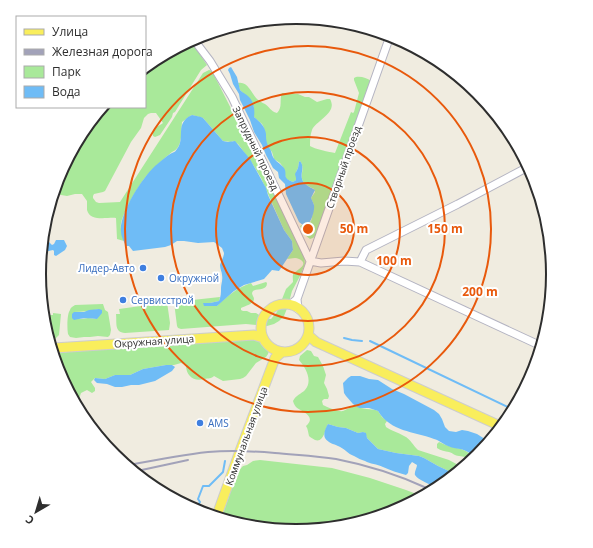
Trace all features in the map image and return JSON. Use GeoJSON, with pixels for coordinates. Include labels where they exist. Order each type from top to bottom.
{"type":"FeatureCollection","features":[{"type":"Feature","properties":{"kind":"main road"},"geometry":{"type":"LineString","coordinates":[[281,304],[295,304],[307,319],[309,327],[306,338],[298,348],[291,351],[277,353],[268,346],[259,334],[263,317],[268,311],[281,304]]}},
{"type":"Feature","properties":{"kind":"main road","name":"Окружная улица"},"geometry":{"type":"LineString","coordinates":[[58,348],[259,334]]}},
{"type":"Feature","properties":{"kind":"main road"},"geometry":{"type":"LineString","coordinates":[[306,338],[496,425]]}},
{"type":"Feature","properties":{"kind":"main road","name":"Коммунальная улица"},"geometry":{"type":"LineString","coordinates":[[218,512],[277,353]]}},
{"type":"Feature","properties":{"kind":"street","name":"Створный проезд"},"geometry":{"type":"LineString","coordinates":[[295,304],[388,41]]}},
{"type":"Feature","properties":{"kind":"street","name":"Запрудный проезд"},"geometry":{"type":"LineString","coordinates":[[198,45],[210,61],[232,98],[310,261]]}},
{"type":"Feature","properties":{"kind":"street"},"geometry":{"type":"LineString","coordinates":[[360,262],[366,250],[524,169]]}},
{"type":"Feature","properties":{"kind":"street"},"geometry":{"type":"LineString","coordinates":[[310,261],[321,263],[344,261],[360,262],[536,344]]}},
{"type":"Feature","properties":{"kind":"green space"},"geometry":{"type":"Polygon","coordinates":[[[194,46],[207,65],[201,70],[160,135],[155,137],[153,136],[154,129],[163,123],[156,113],[148,114],[144,118],[141,128],[131,142],[105,191],[94,194],[93,198],[99,203],[120,202],[203,73],[209,70],[212,71],[304,253],[305,264],[292,291],[284,316],[274,324],[267,326],[246,324],[181,329],[177,326],[174,302],[220,297],[219,301],[203,304],[217,306],[232,293],[251,283],[253,286],[266,282],[267,286],[253,291],[254,301],[251,304],[241,308],[241,310],[256,313],[264,318],[271,319],[277,312],[286,289],[293,282],[293,274],[303,265],[302,261],[298,258],[287,259],[293,250],[292,241],[284,230],[261,178],[252,163],[238,144],[233,141],[223,141],[203,118],[192,115],[182,122],[181,139],[176,150],[153,168],[138,188],[129,203],[121,223],[124,241],[117,239],[116,218],[95,218],[89,214],[87,210],[87,201],[82,194],[67,196],[60,195],[72,163],[89,135],[109,109],[146,108],[146,75],[172,57],[194,46]]]}},
{"type":"Feature","properties":{"kind":"green space"},"geometry":{"type":"Polygon","coordinates":[[[356,77],[371,81],[316,235],[310,239],[305,235],[300,226],[304,226],[311,221],[314,205],[311,198],[315,192],[314,189],[307,186],[302,179],[302,165],[300,161],[296,172],[296,180],[293,182],[286,179],[283,167],[274,159],[272,152],[268,147],[262,124],[254,117],[254,107],[240,90],[238,83],[247,86],[258,100],[277,113],[280,108],[282,93],[298,94],[309,97],[317,102],[330,99],[332,104],[331,108],[326,116],[312,130],[310,136],[310,146],[335,153],[351,112],[354,112],[359,93],[354,80],[356,77]]]}},
{"type":"Feature","properties":{"kind":"green space"},"geometry":{"type":"Polygon","coordinates":[[[167,302],[170,323],[169,330],[125,333],[119,331],[116,324],[116,314],[120,314],[119,309],[141,306],[142,304],[167,302]]]}},
{"type":"Feature","properties":{"kind":"green space"},"geometry":{"type":"Polygon","coordinates":[[[103,304],[105,310],[108,312],[111,330],[110,335],[108,337],[70,337],[68,334],[68,315],[71,308],[75,305],[103,304]],[[99,309],[74,312],[76,319],[97,319],[99,309]]]}},
{"type":"Feature","properties":{"kind":"green space"},"geometry":{"type":"Polygon","coordinates":[[[53,313],[61,314],[59,335],[55,339],[50,315],[53,315],[53,313]]]}},
{"type":"Feature","properties":{"kind":"green space"},"geometry":{"type":"Polygon","coordinates":[[[251,338],[262,341],[269,347],[266,357],[256,363],[246,376],[240,379],[223,381],[214,376],[212,378],[197,380],[189,375],[186,365],[181,363],[143,369],[130,375],[115,375],[105,379],[95,378],[91,382],[95,388],[95,391],[92,393],[87,390],[81,393],[79,398],[72,385],[60,353],[251,338]]]}},
{"type":"Feature","properties":{"kind":"green space"},"geometry":{"type":"Polygon","coordinates":[[[307,350],[311,351],[314,356],[318,357],[323,366],[326,375],[324,383],[329,396],[328,399],[324,399],[322,401],[323,405],[341,411],[356,406],[378,411],[387,421],[385,424],[386,427],[406,437],[418,450],[449,460],[458,465],[450,471],[419,456],[378,449],[363,432],[358,433],[346,428],[328,424],[322,438],[315,440],[310,437],[306,426],[310,420],[309,417],[296,407],[293,401],[305,390],[308,383],[308,375],[299,360],[300,356],[307,350]]]}},
{"type":"Feature","properties":{"kind":"green space"},"geometry":{"type":"Polygon","coordinates":[[[439,442],[470,454],[466,457],[456,456],[450,452],[440,450],[437,448],[437,444],[439,442]]]}},
{"type":"Feature","properties":{"kind":"green space"},"geometry":{"type":"Polygon","coordinates":[[[260,460],[332,468],[370,478],[416,494],[377,511],[329,522],[296,524],[264,522],[223,513],[238,471],[243,466],[253,461],[260,460]]]}},
{"type":"Feature","properties":{"kind":"water"},"geometry":{"type":"Polygon","coordinates":[[[231,67],[237,77],[240,90],[252,101],[254,117],[265,129],[266,141],[271,150],[272,156],[284,168],[287,179],[293,182],[296,180],[295,174],[300,161],[302,164],[302,180],[305,184],[315,190],[311,198],[314,205],[313,213],[307,226],[304,226],[299,222],[286,194],[285,184],[279,178],[278,172],[273,168],[254,132],[228,70],[231,67]]]}},
{"type":"Feature","properties":{"kind":"water"},"geometry":{"type":"Polygon","coordinates":[[[192,115],[203,118],[223,141],[235,141],[250,159],[266,188],[284,230],[292,241],[293,250],[279,271],[272,270],[264,279],[244,285],[234,291],[217,306],[204,306],[203,303],[219,301],[220,299],[222,274],[220,265],[224,256],[222,248],[214,242],[198,243],[177,241],[165,247],[133,251],[129,246],[126,246],[121,233],[121,224],[127,206],[138,187],[155,166],[170,154],[175,152],[181,140],[183,122],[192,115]]]}},
{"type":"Feature","properties":{"kind":"water"},"geometry":{"type":"Polygon","coordinates":[[[56,240],[64,240],[67,246],[65,250],[56,256],[54,255],[53,250],[48,251],[49,242],[52,245],[56,240]]]}},
{"type":"Feature","properties":{"kind":"water"},"geometry":{"type":"Polygon","coordinates":[[[99,309],[102,310],[102,313],[97,319],[86,318],[74,320],[72,318],[72,314],[74,312],[99,309]]]}},
{"type":"Feature","properties":{"kind":"water"},"geometry":{"type":"Polygon","coordinates":[[[172,365],[175,367],[172,371],[155,381],[139,385],[115,387],[97,383],[94,380],[95,378],[105,379],[115,375],[130,375],[143,369],[172,365]]]}},
{"type":"Feature","properties":{"kind":"water"},"geometry":{"type":"Polygon","coordinates":[[[351,376],[360,376],[378,380],[392,389],[434,410],[439,414],[445,427],[449,431],[468,431],[484,439],[470,454],[464,450],[450,447],[436,440],[396,427],[383,418],[378,411],[369,408],[359,408],[353,404],[344,393],[343,383],[351,376]]]}},
{"type":"Feature","properties":{"kind":"water"},"geometry":{"type":"Polygon","coordinates":[[[328,424],[346,428],[358,433],[366,433],[367,438],[378,449],[419,456],[450,471],[431,485],[416,477],[415,474],[417,465],[412,462],[406,475],[367,462],[326,440],[324,436],[328,424]]]}},
{"type":"Feature","properties":{"kind":"waterway"},"geometry":{"type":"LineString","coordinates":[[344,338],[362,341]]}},
{"type":"Feature","properties":{"kind":"waterway"},"geometry":{"type":"LineString","coordinates":[[370,341],[508,407]]}},
{"type":"Feature","properties":{"kind":"waterway"},"geometry":{"type":"LineString","coordinates":[[199,504],[200,502],[198,499],[203,486],[209,486],[223,472],[225,461]]}},
{"type":"Feature","properties":{"kind":"railway"},"geometry":{"type":"LineString","coordinates":[[134,464],[208,452],[266,452],[348,461],[395,475],[426,488]]}},
{"type":"Feature","properties":{"kind":"railway"},"geometry":{"type":"LineString","coordinates":[[142,470],[188,460]]}},
{"type":"Feature","properties":{"kind":"place","name":"Лидер-Авто"},"geometry":{"type":"Point","coordinates":[143,268]}},
{"type":"Feature","properties":{"kind":"place","name":"Окружной"},"geometry":{"type":"Point","coordinates":[161,278]}},
{"type":"Feature","properties":{"kind":"place","name":"Сервисстрой"},"geometry":{"type":"Point","coordinates":[123,300]}},
{"type":"Feature","properties":{"kind":"place","name":"AMS"},"geometry":{"type":"Point","coordinates":[200,423]}}]}
